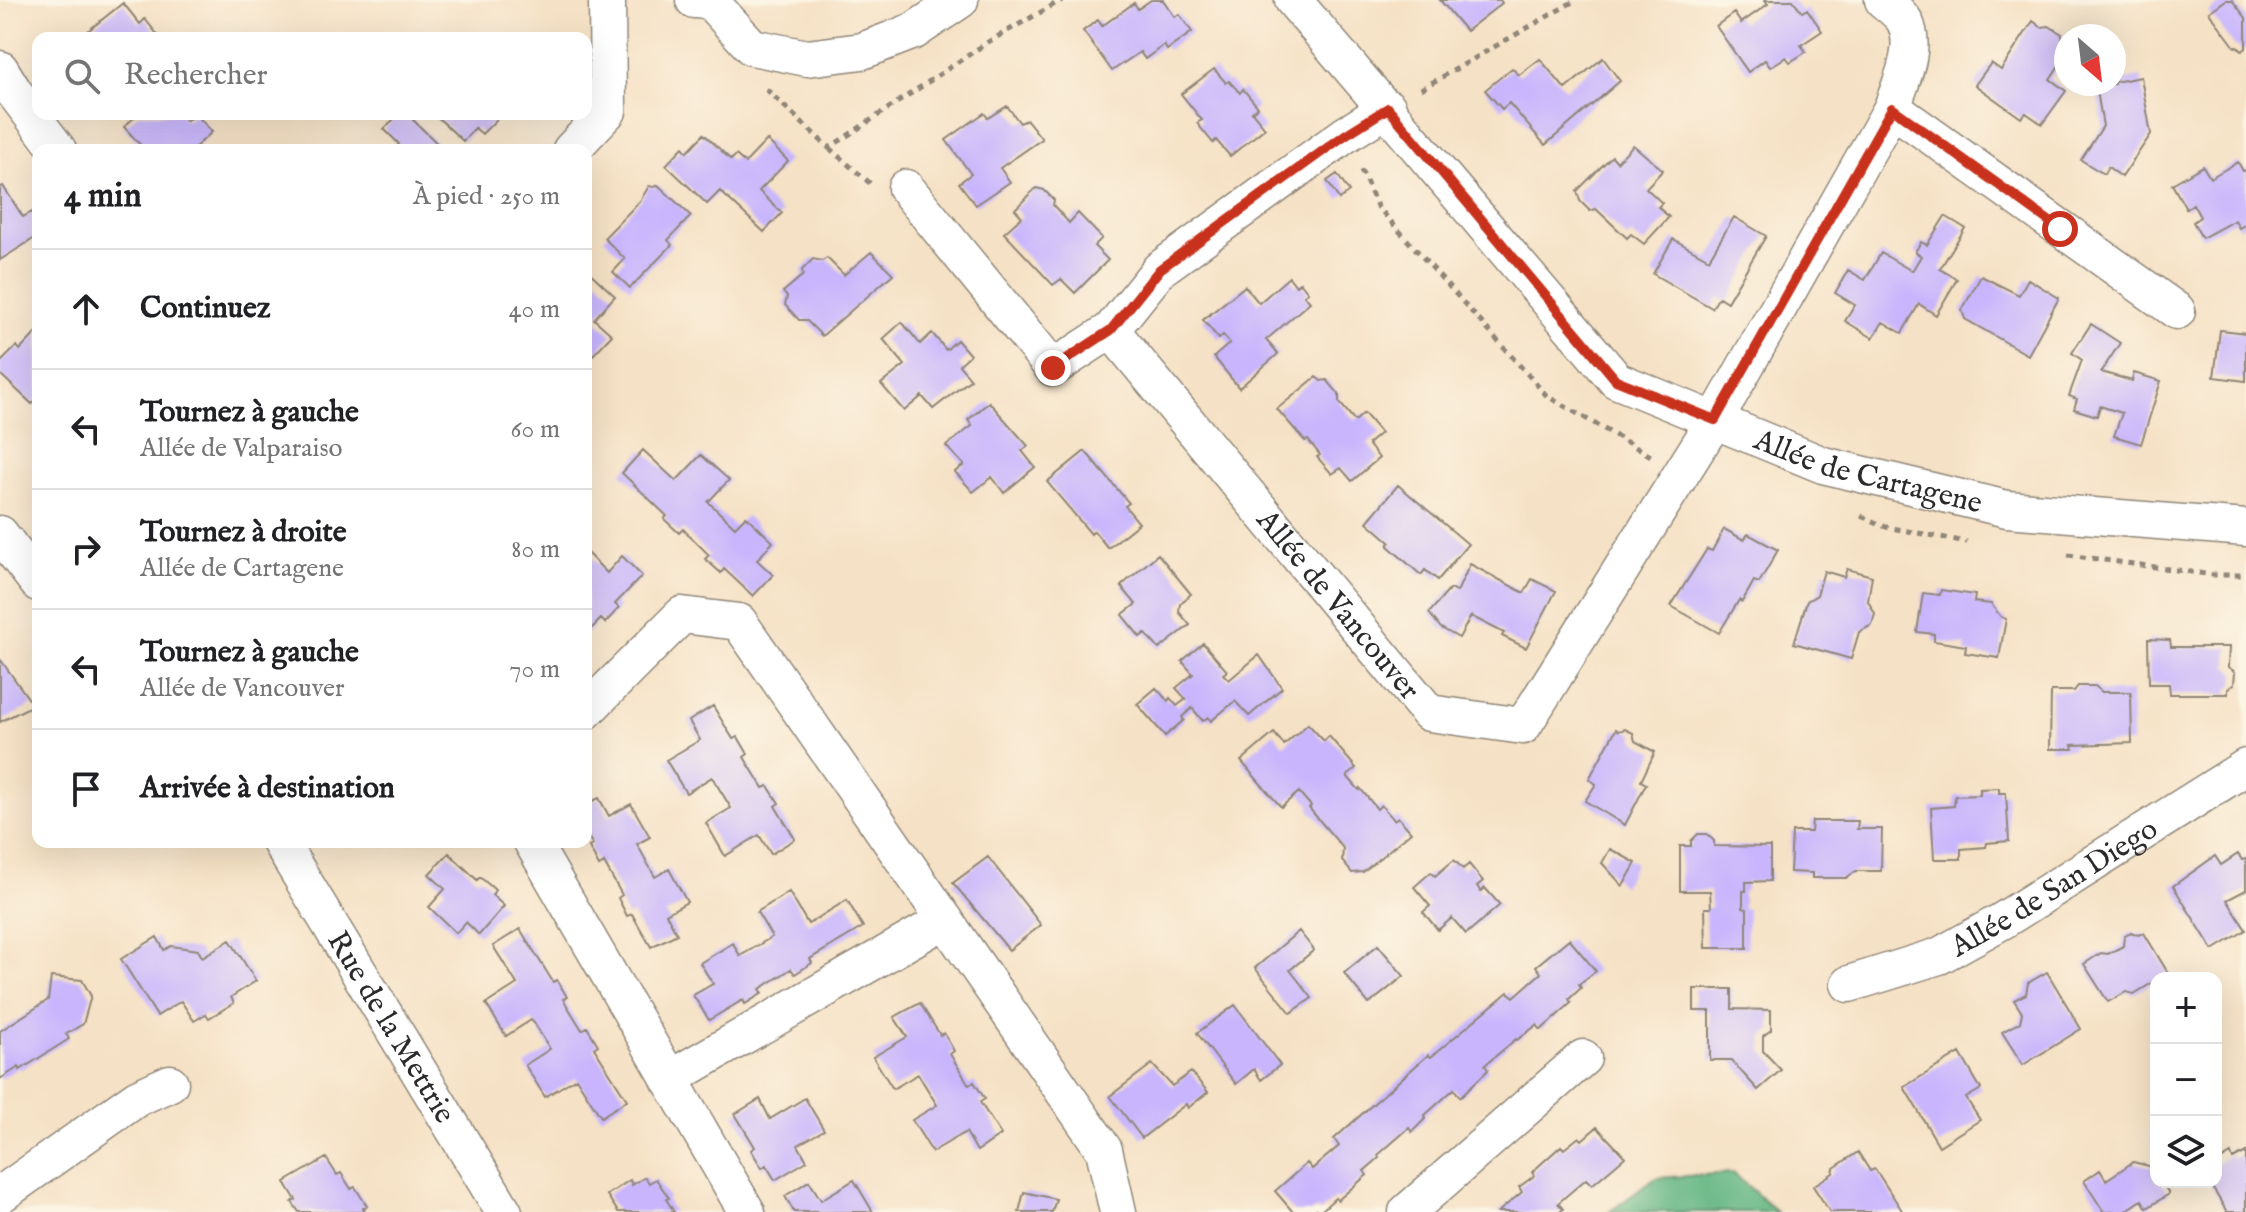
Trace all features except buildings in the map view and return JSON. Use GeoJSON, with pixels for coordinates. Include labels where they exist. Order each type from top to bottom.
{"type":"FeatureCollection","features":[{"type":"Feature","properties":{"kind":"street"},"geometry":{"type":"LineString","coordinates":[[577,144],[608,111],[607,0]]}},
{"type":"Feature","properties":{"kind":"street"},"geometry":{"type":"LineString","coordinates":[[694,0],[710,1],[752,47],[807,58],[862,51],[914,31],[960,0]]}},
{"type":"Feature","properties":{"kind":"street","name":"Allée de Cartagene"},"geometry":{"type":"LineString","coordinates":[[1293,0],[1388,108],[1616,380],[1823,465],[2007,509],[2246,528]]}},
{"type":"Feature","properties":{"kind":"street"},"geometry":{"type":"LineString","coordinates":[[1715,420],[1892,108],[1908,61],[1909,35],[1905,19],[1883,0]]}},
{"type":"Feature","properties":{"kind":"street"},"geometry":{"type":"LineString","coordinates":[[0,69],[32,114]]}},
{"type":"Feature","properties":{"kind":"street"},"geometry":{"type":"LineString","coordinates":[[906,188],[1053,368],[1111,330],[1160,269],[1345,135],[1388,108]]}},
{"type":"Feature","properties":{"kind":"street"},"geometry":{"type":"LineString","coordinates":[[1892,108],[2177,311]]}},
{"type":"Feature","properties":{"kind":"street"},"geometry":{"type":"LineString","coordinates":[[37,120],[54,144]]}},
{"type":"Feature","properties":{"kind":"street","name":"Allée de Vancouver"},"geometry":{"type":"LineString","coordinates":[[1111,330],[1429,713],[1523,726],[1715,420]]}},
{"type":"Feature","properties":{"kind":"street"},"geometry":{"type":"LineString","coordinates":[[0,534],[32,575]]}},
{"type":"Feature","properties":{"kind":"street"},"geometry":{"type":"LineString","coordinates":[[592,705],[682,615],[739,622],[1104,1150],[1118,1212]]}},
{"type":"Feature","properties":{"kind":"street","name":"Allée de San Diego"},"geometry":{"type":"LineString","coordinates":[[1849,984],[1939,956],[2246,767]]}},
{"type":"Feature","properties":{"kind":"street","name":"Rue de la Mettrie"},"geometry":{"type":"LineString","coordinates":[[284,848],[504,1212]]}},
{"type":"Feature","properties":{"kind":"street"},"geometry":{"type":"LineString","coordinates":[[535,848],[747,1212]]}},
{"type":"Feature","properties":{"kind":"street"},"geometry":{"type":"LineString","coordinates":[[669,1079],[945,920]]}},
{"type":"Feature","properties":{"kind":"street"},"geometry":{"type":"LineString","coordinates":[[1407,1212],[1583,1058]]}},
{"type":"Feature","properties":{"kind":"street"},"geometry":{"type":"LineString","coordinates":[[0,1195],[137,1098],[170,1083]]}},
{"type":"Feature","properties":{"kind":"path"},"geometry":{"type":"LineString","coordinates":[[1388,108],[1576,0]]}},
{"type":"Feature","properties":{"kind":"path"},"geometry":{"type":"LineString","coordinates":[[829,148],[882,194],[906,188]]}},
{"type":"Feature","properties":{"kind":"green space"},"geometry":{"type":"Polygon","coordinates":[[[1733,1173],[1777,1212],[1609,1212],[1656,1178],[1733,1173]]]}},
{"type":"Feature","properties":{"kind":"route"},"geometry":{"type":"LineString","coordinates":[[1053,368],[1111,330],[1160,269],[1345,135],[1388,108],[1616,380],[1715,420],[1892,108],[2060,229]]}}]}
